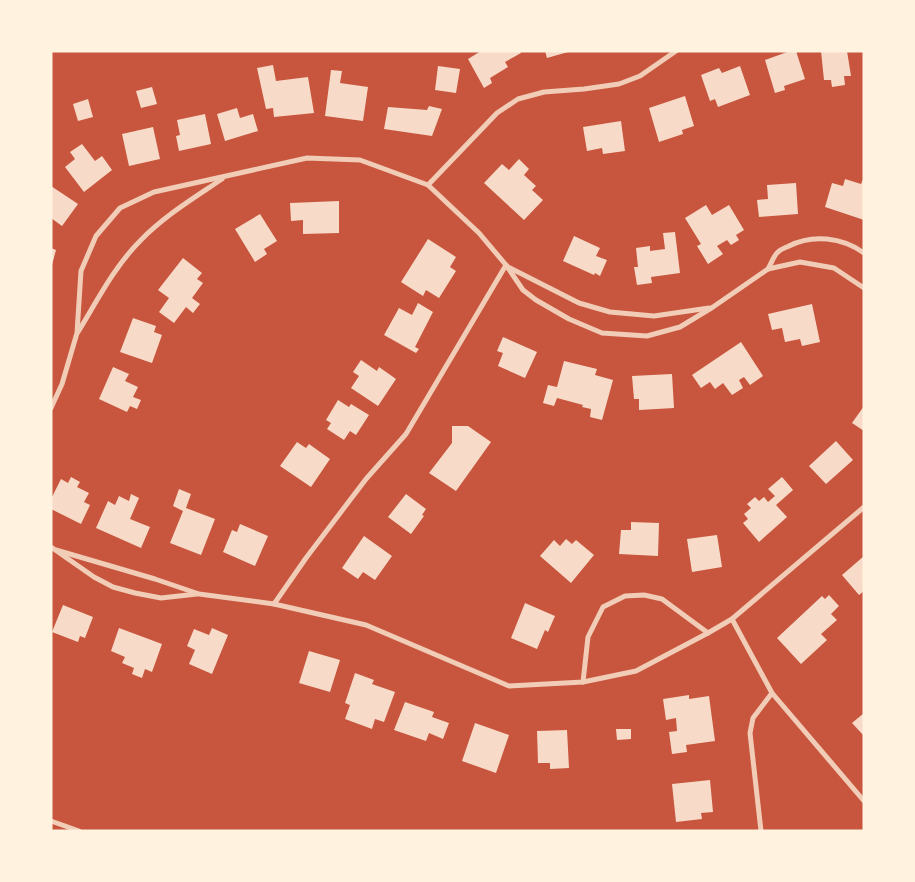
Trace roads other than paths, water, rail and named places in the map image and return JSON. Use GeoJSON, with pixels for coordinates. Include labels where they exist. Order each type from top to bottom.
{"type":"FeatureCollection","features":[{"type":"Feature","properties":{"kind":"street"},"geometry":{"type":"LineString","coordinates":[[428,185],[498,112],[518,99],[544,92],[619,84],[640,76],[676,51]]}},
{"type":"Feature","properties":{"kind":"street"},"geometry":{"type":"LineString","coordinates":[[51,408],[62,384],[77,333],[81,271],[96,236],[120,208],[154,192],[307,158],[360,160],[428,185],[479,233],[506,265],[523,290],[570,320],[602,333],[647,336],[680,327],[768,269],[800,262],[834,268],[864,288]]}},
{"type":"Feature","properties":{"kind":"street"},"geometry":{"type":"LineString","coordinates":[[77,333],[116,269],[140,241],[166,218],[224,177]]}},
{"type":"Feature","properties":{"kind":"street"},"geometry":{"type":"LineString","coordinates":[[768,269],[777,252],[798,242],[820,239],[839,241],[856,247],[864,253]]}},
{"type":"Feature","properties":{"kind":"street"},"geometry":{"type":"LineString","coordinates":[[506,265],[579,303],[610,312],[654,316],[713,307]]}},
{"type":"Feature","properties":{"kind":"street"},"geometry":{"type":"LineString","coordinates":[[274,604],[366,479],[406,434],[506,265]]}},
{"type":"Feature","properties":{"kind":"street"},"geometry":{"type":"LineString","coordinates":[[54,548],[199,594],[274,604],[366,625],[509,686],[583,682],[636,671],[732,619],[864,507]]}},
{"type":"Feature","properties":{"kind":"street"},"geometry":{"type":"LineString","coordinates":[[54,548],[94,577],[113,587],[160,598],[199,594]]}},
{"type":"Feature","properties":{"kind":"street"},"geometry":{"type":"LineString","coordinates":[[583,682],[588,637],[603,607],[625,596],[644,595],[662,599],[708,633]]}},
{"type":"Feature","properties":{"kind":"street"},"geometry":{"type":"LineString","coordinates":[[732,619],[772,693],[864,801]]}},
{"type":"Feature","properties":{"kind":"street"},"geometry":{"type":"LineString","coordinates":[[761,831],[750,734],[753,718],[772,693]]}},
{"type":"Feature","properties":{"kind":"street"},"geometry":{"type":"LineString","coordinates":[[51,821],[79,831]]}}]}
